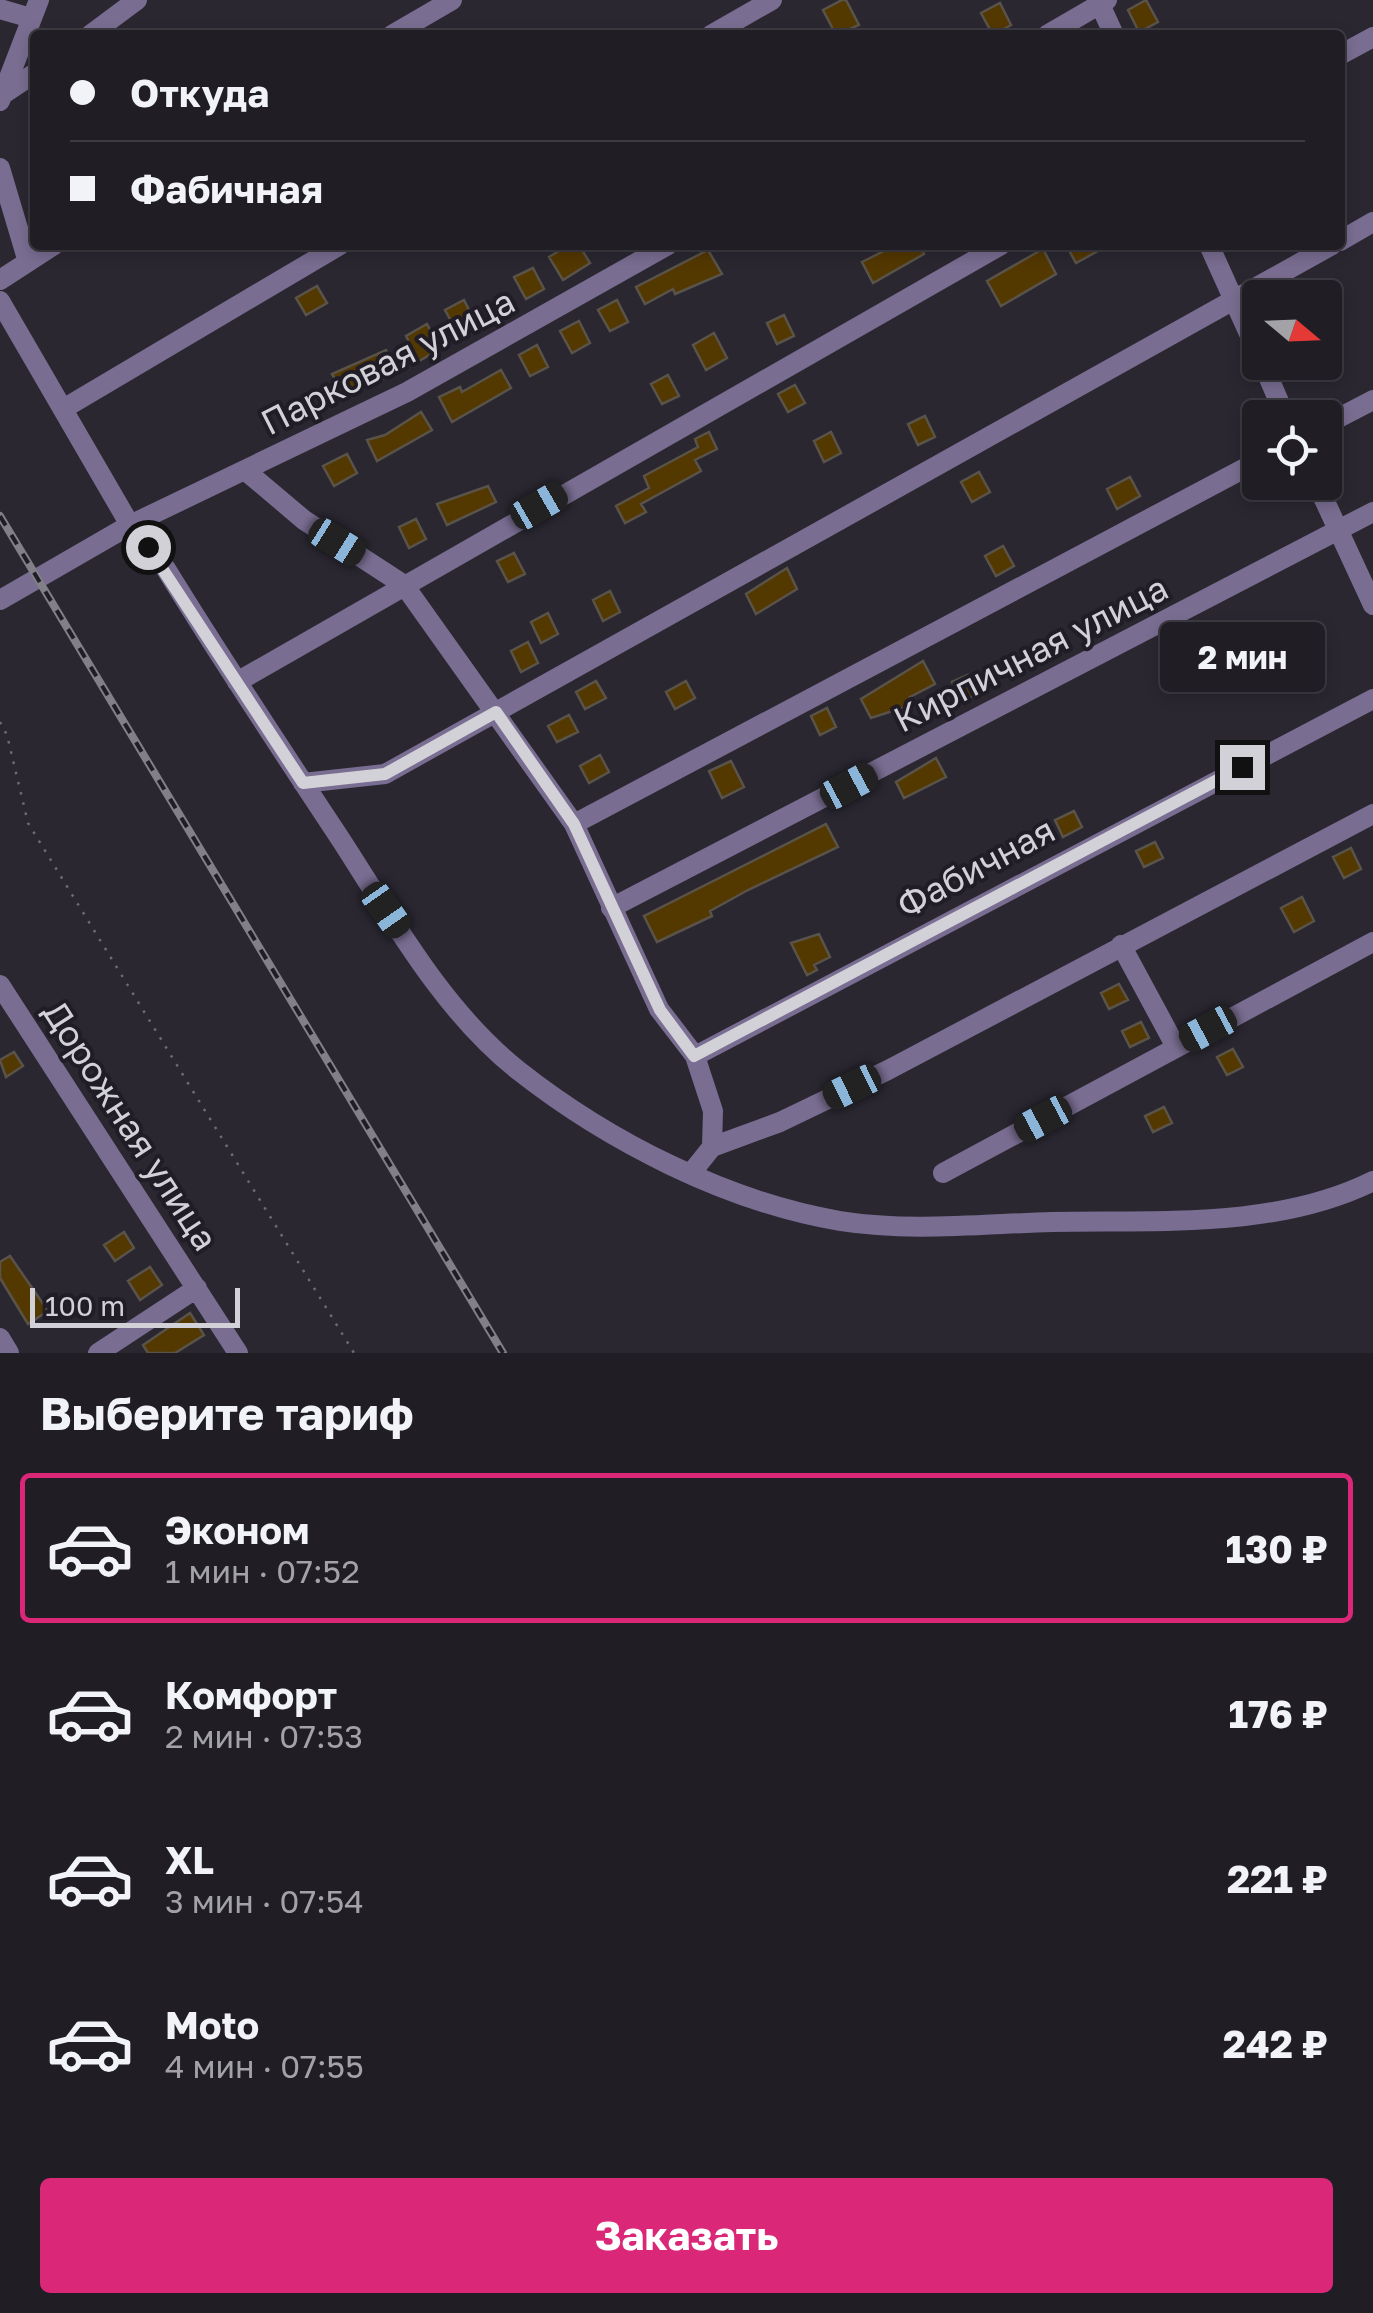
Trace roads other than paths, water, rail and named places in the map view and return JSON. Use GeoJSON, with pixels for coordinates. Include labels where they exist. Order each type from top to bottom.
{"type":"FeatureCollection","features":[{"type":"Feature","properties":{"kind":"street"},"geometry":{"type":"LineString","coordinates":[[97,30],[136,0]]}},
{"type":"Feature","properties":{"kind":"street"},"geometry":{"type":"LineString","coordinates":[[401,30],[452,0]]}},
{"type":"Feature","properties":{"kind":"street"},"geometry":{"type":"LineString","coordinates":[[720,30],[772,0]]}},
{"type":"Feature","properties":{"kind":"street"},"geometry":{"type":"LineString","coordinates":[[1055,30],[1102,1],[1112,30]]}},
{"type":"Feature","properties":{"kind":"street"},"geometry":{"type":"LineString","coordinates":[[0,9],[35,9],[1,97]]}},
{"type":"Feature","properties":{"kind":"street"},"geometry":{"type":"LineString","coordinates":[[1345,52],[1373,37]]}},
{"type":"Feature","properties":{"kind":"street"},"geometry":{"type":"LineString","coordinates":[[1,97],[30,77]]}},
{"type":"Feature","properties":{"kind":"street"},"geometry":{"type":"LineString","coordinates":[[0,168],[20,246],[28,262]]}},
{"type":"Feature","properties":{"kind":"street"},"geometry":{"type":"LineString","coordinates":[[1345,237],[1373,222]]}},
{"type":"Feature","properties":{"kind":"street"},"geometry":{"type":"LineString","coordinates":[[0,280],[46,250]]}},
{"type":"Feature","properties":{"kind":"street"},"geometry":{"type":"LineString","coordinates":[[63,409],[332,250]]}},
{"type":"Feature","properties":{"kind":"street","name":"Парковая улица"},"geometry":{"type":"LineString","coordinates":[[0,600],[130,525],[439,376],[659,250]]}},
{"type":"Feature","properties":{"kind":"street"},"geometry":{"type":"LineString","coordinates":[[237,682],[992,250]]}},
{"type":"Feature","properties":{"kind":"street"},"geometry":{"type":"LineString","coordinates":[[1211,250],[1242,318]]}},
{"type":"Feature","properties":{"kind":"street"},"geometry":{"type":"LineString","coordinates":[[303,783],[385,774],[1323,250]]}},
{"type":"Feature","properties":{"kind":"street"},"geometry":{"type":"LineString","coordinates":[[0,302],[130,525],[166,569],[432,976],[468,1022],[517,1070],[580,1114],[692,1172],[774,1204],[840,1221],[917,1225],[1260,1214],[1348,1194],[1373,1181]]}},
{"type":"Feature","properties":{"kind":"street"},"geometry":{"type":"LineString","coordinates":[[1342,416],[1373,400]]}},
{"type":"Feature","properties":{"kind":"street"},"geometry":{"type":"LineString","coordinates":[[574,824],[1242,470]]}},
{"type":"Feature","properties":{"kind":"street"},"geometry":{"type":"LineString","coordinates":[[246,471],[304,520],[404,585],[574,824],[660,1010],[694,1056],[713,1111],[712,1147]]}},
{"type":"Feature","properties":{"kind":"street"},"geometry":{"type":"LineString","coordinates":[[1325,500],[1373,605]]}},
{"type":"Feature","properties":{"kind":"street","name":"Кирпичная улица"},"geometry":{"type":"LineString","coordinates":[[611,908],[1373,512]]}},
{"type":"Feature","properties":{"kind":"street","name":"Фабичная"},"geometry":{"type":"LineString","coordinates":[[694,1056],[1373,699]]}},
{"type":"Feature","properties":{"kind":"street"},"geometry":{"type":"LineString","coordinates":[[692,1172],[712,1147],[780,1122],[888,1070],[1373,814]]}},
{"type":"Feature","properties":{"kind":"street"},"geometry":{"type":"LineString","coordinates":[[943,1173],[1373,942]]}},
{"type":"Feature","properties":{"kind":"street"},"geometry":{"type":"LineString","coordinates":[[1121,945],[1176,1047]]}},
{"type":"Feature","properties":{"kind":"street","name":"Дорожная улица"},"geometry":{"type":"LineString","coordinates":[[0,984],[7,1012],[238,1353]]}},
{"type":"Feature","properties":{"kind":"street"},"geometry":{"type":"LineString","coordinates":[[98,1353],[197,1288]]}},
{"type":"Feature","properties":{"kind":"street"},"geometry":{"type":"LineString","coordinates":[[0,1338],[9,1353]]}},
{"type":"Feature","properties":{"kind":"railway"},"geometry":{"type":"LineString","coordinates":[[0,516],[503,1353]]}}]}
